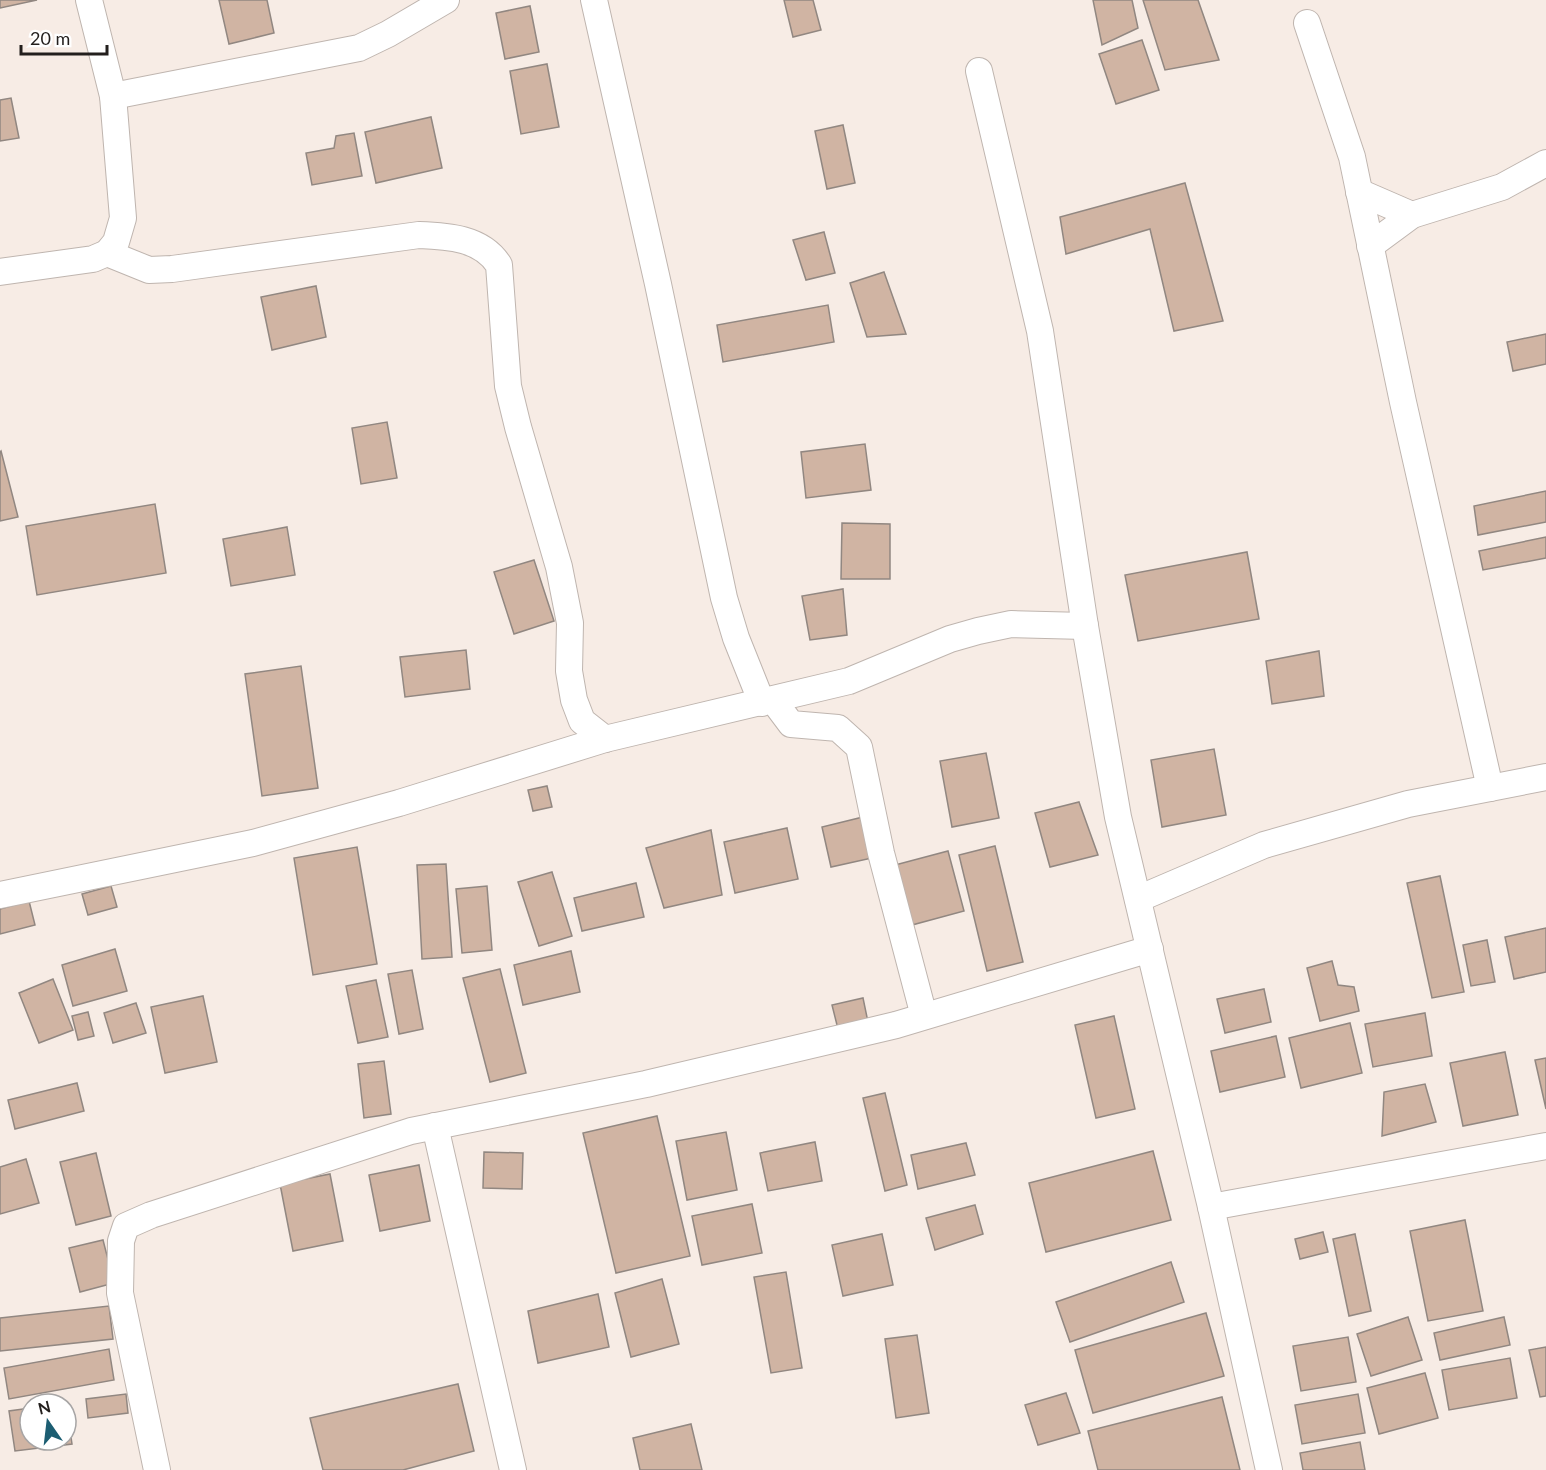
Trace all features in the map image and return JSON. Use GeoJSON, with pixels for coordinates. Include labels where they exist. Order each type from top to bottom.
{"type":"FeatureCollection","features":[{"type":"Feature","properties":{"kind":"street"},"geometry":{"type":"LineString","coordinates":[[0,272],[93,259],[107,253],[116,242],[123,219],[113,96],[89,0]]}},
{"type":"Feature","properties":{"kind":"street"},"geometry":{"type":"LineString","coordinates":[[113,96],[303,61],[359,48],[446,0]]}},
{"type":"Feature","properties":{"kind":"street"},"geometry":{"type":"LineString","coordinates":[[594,0],[658,284],[724,598],[736,638],[768,701],[791,724],[838,728],[859,747],[881,853],[924,1016]]}},
{"type":"Feature","properties":{"kind":"street"},"geometry":{"type":"LineString","coordinates":[[1307,23],[1352,157],[1490,788]]}},
{"type":"Feature","properties":{"kind":"street"},"geometry":{"type":"LineString","coordinates":[[979,71],[1040,331],[1085,626],[1118,817],[1211,1208],[1269,1470]]}},
{"type":"Feature","properties":{"kind":"street"},"geometry":{"type":"LineString","coordinates":[[1370,246],[1412,216],[1502,187],[1546,163]]}},
{"type":"Feature","properties":{"kind":"street"},"geometry":{"type":"LineString","coordinates":[[1359,192],[1412,216]]}},
{"type":"Feature","properties":{"kind":"street"},"geometry":{"type":"LineString","coordinates":[[107,253],[149,270],[419,235],[450,236],[477,245],[493,256],[499,265],[508,386],[559,567],[570,623],[569,671],[574,700],[582,721],[605,739]]}},
{"type":"Feature","properties":{"kind":"street"},"geometry":{"type":"LineString","coordinates":[[0,895],[253,843],[409,800],[605,739],[849,681],[950,639],[978,631],[1011,624],[1085,626]]}},
{"type":"Feature","properties":{"kind":"street"},"geometry":{"type":"LineString","coordinates":[[1138,899],[1264,845],[1408,804],[1546,777]]}},
{"type":"Feature","properties":{"kind":"street"},"geometry":{"type":"LineString","coordinates":[[157,1470],[120,1293],[122,1241],[126,1226],[151,1215],[411,1131],[646,1084],[896,1025],[1150,949]]}},
{"type":"Feature","properties":{"kind":"street"},"geometry":{"type":"LineString","coordinates":[[435,1126],[513,1470]]}},
{"type":"Feature","properties":{"kind":"street"},"geometry":{"type":"LineString","coordinates":[[1211,1208],[1546,1146]]}},
{"type":"Feature","properties":{"kind":"building"},"geometry":{"type":"Polygon","coordinates":[[[0,0],[37,0],[0,8],[0,0]]]}},
{"type":"Feature","properties":{"kind":"building"},"geometry":{"type":"Polygon","coordinates":[[[219,0],[267,0],[274,33],[229,44],[219,0]]]}},
{"type":"Feature","properties":{"kind":"building"},"geometry":{"type":"Polygon","coordinates":[[[784,0],[813,0],[821,30],[793,37],[784,0]]]}},
{"type":"Feature","properties":{"kind":"building"},"geometry":{"type":"Polygon","coordinates":[[[1093,0],[1132,0],[1138,28],[1102,45],[1093,0]]]}},
{"type":"Feature","properties":{"kind":"building"},"geometry":{"type":"Polygon","coordinates":[[[1143,0],[1198,0],[1219,60],[1165,70],[1143,0]]]}},
{"type":"Feature","properties":{"kind":"building"},"geometry":{"type":"Polygon","coordinates":[[[530,6],[539,52],[505,59],[496,13],[530,6]]]}},
{"type":"Feature","properties":{"kind":"building"},"geometry":{"type":"Polygon","coordinates":[[[1142,40],[1159,90],[1116,104],[1099,54],[1142,40]]]}},
{"type":"Feature","properties":{"kind":"building"},"geometry":{"type":"Polygon","coordinates":[[[547,64],[559,127],[521,134],[510,71],[547,64]]]}},
{"type":"Feature","properties":{"kind":"building"},"geometry":{"type":"Polygon","coordinates":[[[11,98],[19,138],[0,141],[0,100],[11,98]]]}},
{"type":"Feature","properties":{"kind":"building"},"geometry":{"type":"Polygon","coordinates":[[[431,117],[442,168],[376,183],[365,132],[431,117]]]}},
{"type":"Feature","properties":{"kind":"building"},"geometry":{"type":"Polygon","coordinates":[[[843,125],[855,183],[827,189],[815,131],[843,125]]]}},
{"type":"Feature","properties":{"kind":"building"},"geometry":{"type":"Polygon","coordinates":[[[354,133],[362,176],[312,185],[306,153],[334,148],[336,136],[354,133]]]}},
{"type":"Feature","properties":{"kind":"building"},"geometry":{"type":"Polygon","coordinates":[[[1185,183],[1223,321],[1174,331],[1150,229],[1066,254],[1060,217],[1185,183]]]}},
{"type":"Feature","properties":{"kind":"building"},"geometry":{"type":"Polygon","coordinates":[[[824,232],[835,273],[806,280],[793,240],[824,232]]]}},
{"type":"Feature","properties":{"kind":"building"},"geometry":{"type":"Polygon","coordinates":[[[884,272],[906,334],[867,337],[850,283],[884,272]]]}},
{"type":"Feature","properties":{"kind":"building"},"geometry":{"type":"Polygon","coordinates":[[[316,286],[326,337],[272,350],[261,297],[316,286]]]}},
{"type":"Feature","properties":{"kind":"building"},"geometry":{"type":"Polygon","coordinates":[[[828,305],[834,342],[723,362],[717,325],[828,305]]]}},
{"type":"Feature","properties":{"kind":"building"},"geometry":{"type":"Polygon","coordinates":[[[1546,334],[1546,364],[1513,371],[1507,342],[1546,334]]]}},
{"type":"Feature","properties":{"kind":"building"},"geometry":{"type":"Polygon","coordinates":[[[387,422],[397,478],[361,484],[352,428],[387,422]]]}},
{"type":"Feature","properties":{"kind":"building"},"geometry":{"type":"Polygon","coordinates":[[[865,444],[871,490],[806,498],[801,452],[865,444]]]}},
{"type":"Feature","properties":{"kind":"building"},"geometry":{"type":"Polygon","coordinates":[[[0,452],[18,517],[0,521],[0,452]]]}},
{"type":"Feature","properties":{"kind":"building"},"geometry":{"type":"Polygon","coordinates":[[[1546,491],[1546,522],[1478,535],[1474,506],[1546,491]]]}},
{"type":"Feature","properties":{"kind":"building"},"geometry":{"type":"Polygon","coordinates":[[[155,504],[166,573],[37,595],[26,526],[155,504]]]}},
{"type":"Feature","properties":{"kind":"building"},"geometry":{"type":"Polygon","coordinates":[[[842,523],[890,524],[890,579],[841,579],[842,523]]]}},
{"type":"Feature","properties":{"kind":"building"},"geometry":{"type":"Polygon","coordinates":[[[287,527],[295,575],[231,586],[223,539],[287,527]]]}},
{"type":"Feature","properties":{"kind":"building"},"geometry":{"type":"Polygon","coordinates":[[[1546,537],[1546,558],[1483,570],[1479,551],[1546,537]]]}},
{"type":"Feature","properties":{"kind":"building"},"geometry":{"type":"Polygon","coordinates":[[[1247,552],[1259,619],[1138,641],[1125,575],[1247,552]]]}},
{"type":"Feature","properties":{"kind":"building"},"geometry":{"type":"Polygon","coordinates":[[[534,560],[554,621],[514,634],[494,572],[534,560]]]}},
{"type":"Feature","properties":{"kind":"building"},"geometry":{"type":"Polygon","coordinates":[[[843,589],[847,635],[810,640],[802,596],[843,589]]]}},
{"type":"Feature","properties":{"kind":"building"},"geometry":{"type":"Polygon","coordinates":[[[466,650],[470,689],[405,697],[400,657],[466,650]]]}},
{"type":"Feature","properties":{"kind":"building"},"geometry":{"type":"Polygon","coordinates":[[[1319,651],[1324,696],[1272,704],[1266,661],[1319,651]]]}},
{"type":"Feature","properties":{"kind":"building"},"geometry":{"type":"Polygon","coordinates":[[[301,666],[318,788],[262,796],[245,674],[301,666]]]}},
{"type":"Feature","properties":{"kind":"building"},"geometry":{"type":"Polygon","coordinates":[[[1214,749],[1226,815],[1162,827],[1151,760],[1214,749]]]}},
{"type":"Feature","properties":{"kind":"building"},"geometry":{"type":"Polygon","coordinates":[[[986,753],[999,818],[952,827],[940,761],[986,753]]]}},
{"type":"Feature","properties":{"kind":"building"},"geometry":{"type":"Polygon","coordinates":[[[547,786],[552,807],[533,811],[528,790],[547,786]]]}},
{"type":"Feature","properties":{"kind":"building"},"geometry":{"type":"Polygon","coordinates":[[[1079,802],[1098,855],[1050,867],[1035,813],[1079,802]]]}},
{"type":"Feature","properties":{"kind":"building"},"geometry":{"type":"Polygon","coordinates":[[[863,817],[872,858],[831,867],[822,827],[863,817]]]}},
{"type":"Feature","properties":{"kind":"building"},"geometry":{"type":"Polygon","coordinates":[[[787,828],[798,879],[735,893],[724,842],[787,828]]]}},
{"type":"Feature","properties":{"kind":"building"},"geometry":{"type":"Polygon","coordinates":[[[711,830],[722,895],[664,908],[646,848],[711,830]]]}},
{"type":"Feature","properties":{"kind":"building"},"geometry":{"type":"Polygon","coordinates":[[[995,846],[1023,962],[987,971],[959,855],[995,846]]]}},
{"type":"Feature","properties":{"kind":"building"},"geometry":{"type":"Polygon","coordinates":[[[357,847],[377,964],[313,975],[294,858],[357,847]]]}},
{"type":"Feature","properties":{"kind":"building"},"geometry":{"type":"Polygon","coordinates":[[[948,851],[964,911],[912,925],[895,865],[948,851]]]}},
{"type":"Feature","properties":{"kind":"building"},"geometry":{"type":"Polygon","coordinates":[[[446,864],[452,957],[422,959],[417,865],[446,864]]]}},
{"type":"Feature","properties":{"kind":"building"},"geometry":{"type":"Polygon","coordinates":[[[552,872],[572,936],[539,946],[518,882],[552,872]]]}},
{"type":"Feature","properties":{"kind":"building"},"geometry":{"type":"Polygon","coordinates":[[[1440,876],[1464,992],[1432,998],[1407,883],[1440,876]]]}},
{"type":"Feature","properties":{"kind":"building"},"geometry":{"type":"Polygon","coordinates":[[[636,883],[644,917],[582,931],[574,898],[636,883]]]}},
{"type":"Feature","properties":{"kind":"building"},"geometry":{"type":"Polygon","coordinates":[[[111,886],[117,907],[88,915],[82,894],[111,886]]]}},
{"type":"Feature","properties":{"kind":"building"},"geometry":{"type":"Polygon","coordinates":[[[487,886],[492,950],[462,953],[456,889],[487,886]]]}},
{"type":"Feature","properties":{"kind":"building"},"geometry":{"type":"Polygon","coordinates":[[[29,901],[35,925],[0,934],[0,909],[29,901]]]}},
{"type":"Feature","properties":{"kind":"building"},"geometry":{"type":"Polygon","coordinates":[[[1546,928],[1546,972],[1514,979],[1505,937],[1546,928]]]}},
{"type":"Feature","properties":{"kind":"building"},"geometry":{"type":"Polygon","coordinates":[[[1487,940],[1495,982],[1471,986],[1463,945],[1487,940]]]}},
{"type":"Feature","properties":{"kind":"building"},"geometry":{"type":"Polygon","coordinates":[[[115,949],[127,991],[73,1006],[62,965],[115,949]]]}},
{"type":"Feature","properties":{"kind":"building"},"geometry":{"type":"Polygon","coordinates":[[[571,951],[580,992],[523,1005],[514,965],[571,951]]]}},
{"type":"Feature","properties":{"kind":"building"},"geometry":{"type":"Polygon","coordinates":[[[1332,961],[1338,985],[1354,987],[1359,1011],[1320,1021],[1307,968],[1332,961]]]}},
{"type":"Feature","properties":{"kind":"building"},"geometry":{"type":"Polygon","coordinates":[[[500,969],[526,1073],[490,1082],[463,978],[500,969]]]}},
{"type":"Feature","properties":{"kind":"building"},"geometry":{"type":"Polygon","coordinates":[[[412,970],[423,1029],[399,1034],[388,974],[412,970]]]}},
{"type":"Feature","properties":{"kind":"building"},"geometry":{"type":"Polygon","coordinates":[[[53,979],[73,1030],[39,1043],[19,993],[53,979]]]}},
{"type":"Feature","properties":{"kind":"building"},"geometry":{"type":"Polygon","coordinates":[[[376,980],[388,1037],[358,1043],[346,986],[376,980]]]}},
{"type":"Feature","properties":{"kind":"building"},"geometry":{"type":"Polygon","coordinates":[[[1264,989],[1271,1022],[1225,1033],[1217,999],[1264,989]]]}},
{"type":"Feature","properties":{"kind":"building"},"geometry":{"type":"Polygon","coordinates":[[[203,996],[217,1062],[165,1073],[151,1007],[203,996]]]}},
{"type":"Feature","properties":{"kind":"building"},"geometry":{"type":"Polygon","coordinates":[[[863,998],[868,1022],[838,1029],[832,1005],[863,998]]]}},
{"type":"Feature","properties":{"kind":"building"},"geometry":{"type":"Polygon","coordinates":[[[136,1003],[146,1033],[113,1043],[104,1013],[136,1003]]]}},
{"type":"Feature","properties":{"kind":"building"},"geometry":{"type":"Polygon","coordinates":[[[88,1012],[94,1036],[78,1040],[72,1016],[88,1012]]]}},
{"type":"Feature","properties":{"kind":"building"},"geometry":{"type":"Polygon","coordinates":[[[1425,1013],[1432,1056],[1373,1067],[1365,1024],[1425,1013]]]}},
{"type":"Feature","properties":{"kind":"building"},"geometry":{"type":"Polygon","coordinates":[[[1114,1016],[1135,1109],[1096,1118],[1075,1025],[1114,1016]]]}},
{"type":"Feature","properties":{"kind":"building"},"geometry":{"type":"Polygon","coordinates":[[[1350,1023],[1362,1073],[1301,1088],[1289,1038],[1350,1023]]]}},
{"type":"Feature","properties":{"kind":"building"},"geometry":{"type":"Polygon","coordinates":[[[1276,1036],[1285,1077],[1220,1092],[1211,1051],[1276,1036]]]}},
{"type":"Feature","properties":{"kind":"building"},"geometry":{"type":"Polygon","coordinates":[[[1505,1052],[1518,1115],[1463,1126],[1450,1063],[1505,1052]]]}},
{"type":"Feature","properties":{"kind":"building"},"geometry":{"type":"Polygon","coordinates":[[[1546,1058],[1546,1109],[1535,1060],[1546,1058]]]}},
{"type":"Feature","properties":{"kind":"building"},"geometry":{"type":"Polygon","coordinates":[[[384,1061],[391,1114],[364,1118],[358,1064],[384,1061]]]}},
{"type":"Feature","properties":{"kind":"building"},"geometry":{"type":"Polygon","coordinates":[[[77,1083],[84,1111],[15,1129],[8,1100],[77,1083]]]}},
{"type":"Feature","properties":{"kind":"building"},"geometry":{"type":"Polygon","coordinates":[[[1425,1084],[1436,1122],[1382,1136],[1384,1092],[1425,1084]]]}},
{"type":"Feature","properties":{"kind":"building"},"geometry":{"type":"Polygon","coordinates":[[[885,1093],[907,1185],[885,1191],[863,1098],[885,1093]]]}},
{"type":"Feature","properties":{"kind":"building"},"geometry":{"type":"Polygon","coordinates":[[[657,1116],[690,1256],[616,1273],[583,1133],[657,1116]]]}},
{"type":"Feature","properties":{"kind":"building"},"geometry":{"type":"Polygon","coordinates":[[[726,1132],[737,1190],[687,1200],[676,1141],[726,1132]]]}},
{"type":"Feature","properties":{"kind":"building"},"geometry":{"type":"Polygon","coordinates":[[[815,1142],[822,1181],[768,1191],[760,1153],[815,1142]]]}},
{"type":"Feature","properties":{"kind":"building"},"geometry":{"type":"Polygon","coordinates":[[[966,1143],[975,1175],[918,1189],[911,1155],[966,1143]]]}},
{"type":"Feature","properties":{"kind":"building"},"geometry":{"type":"Polygon","coordinates":[[[1153,1151],[1171,1220],[1046,1252],[1029,1183],[1153,1151]]]}},
{"type":"Feature","properties":{"kind":"building"},"geometry":{"type":"Polygon","coordinates":[[[484,1152],[523,1153],[522,1189],[483,1188],[484,1152]]]}},
{"type":"Feature","properties":{"kind":"building"},"geometry":{"type":"Polygon","coordinates":[[[96,1153],[111,1216],[76,1225],[60,1162],[96,1153]]]}},
{"type":"Feature","properties":{"kind":"building"},"geometry":{"type":"Polygon","coordinates":[[[26,1159],[39,1203],[0,1214],[0,1167],[26,1159]]]}},
{"type":"Feature","properties":{"kind":"building"},"geometry":{"type":"Polygon","coordinates":[[[419,1165],[430,1221],[380,1231],[369,1175],[419,1165]]]}},
{"type":"Feature","properties":{"kind":"building"},"geometry":{"type":"Polygon","coordinates":[[[330,1174],[343,1241],[293,1251],[280,1184],[330,1174]]]}},
{"type":"Feature","properties":{"kind":"building"},"geometry":{"type":"Polygon","coordinates":[[[752,1204],[762,1253],[702,1265],[692,1216],[752,1204]]]}},
{"type":"Feature","properties":{"kind":"building"},"geometry":{"type":"Polygon","coordinates":[[[975,1205],[983,1234],[935,1250],[926,1218],[975,1205]]]}},
{"type":"Feature","properties":{"kind":"building"},"geometry":{"type":"Polygon","coordinates":[[[1465,1220],[1483,1311],[1428,1321],[1410,1231],[1465,1220]]]}},
{"type":"Feature","properties":{"kind":"building"},"geometry":{"type":"Polygon","coordinates":[[[1323,1232],[1328,1252],[1300,1259],[1295,1239],[1323,1232]]]}},
{"type":"Feature","properties":{"kind":"building"},"geometry":{"type":"Polygon","coordinates":[[[882,1234],[893,1285],[843,1296],[832,1245],[882,1234]]]}},
{"type":"Feature","properties":{"kind":"building"},"geometry":{"type":"Polygon","coordinates":[[[1355,1234],[1371,1311],[1349,1316],[1333,1239],[1355,1234]]]}},
{"type":"Feature","properties":{"kind":"building"},"geometry":{"type":"Polygon","coordinates":[[[103,1240],[114,1283],[80,1292],[69,1248],[103,1240]]]}},
{"type":"Feature","properties":{"kind":"building"},"geometry":{"type":"Polygon","coordinates":[[[1171,1262],[1184,1302],[1070,1342],[1056,1302],[1171,1262]]]}},
{"type":"Feature","properties":{"kind":"building"},"geometry":{"type":"Polygon","coordinates":[[[786,1272],[802,1368],[771,1373],[754,1277],[786,1272]]]}},
{"type":"Feature","properties":{"kind":"building"},"geometry":{"type":"Polygon","coordinates":[[[662,1279],[679,1344],[631,1357],[615,1293],[662,1279]]]}},
{"type":"Feature","properties":{"kind":"building"},"geometry":{"type":"Polygon","coordinates":[[[598,1294],[609,1347],[538,1363],[528,1311],[598,1294]]]}},
{"type":"Feature","properties":{"kind":"building"},"geometry":{"type":"Polygon","coordinates":[[[109,1306],[113,1339],[0,1351],[0,1318],[109,1306]]]}},
{"type":"Feature","properties":{"kind":"building"},"geometry":{"type":"Polygon","coordinates":[[[1206,1313],[1224,1376],[1093,1413],[1075,1350],[1206,1313]]]}},
{"type":"Feature","properties":{"kind":"building"},"geometry":{"type":"Polygon","coordinates":[[[1408,1317],[1422,1360],[1371,1376],[1357,1334],[1408,1317]]]}},
{"type":"Feature","properties":{"kind":"building"},"geometry":{"type":"Polygon","coordinates":[[[1504,1317],[1510,1345],[1440,1360],[1434,1333],[1504,1317]]]}},
{"type":"Feature","properties":{"kind":"building"},"geometry":{"type":"Polygon","coordinates":[[[917,1335],[929,1413],[896,1418],[885,1339],[917,1335]]]}},
{"type":"Feature","properties":{"kind":"building"},"geometry":{"type":"Polygon","coordinates":[[[1348,1337],[1356,1382],[1301,1391],[1293,1346],[1348,1337]]]}},
{"type":"Feature","properties":{"kind":"building"},"geometry":{"type":"Polygon","coordinates":[[[1546,1347],[1546,1396],[1540,1397],[1529,1350],[1546,1347]]]}},
{"type":"Feature","properties":{"kind":"building"},"geometry":{"type":"Polygon","coordinates":[[[109,1349],[114,1380],[48,1392],[18,1392],[18,1397],[9,1399],[4,1368],[109,1349]]]}},
{"type":"Feature","properties":{"kind":"building"},"geometry":{"type":"Polygon","coordinates":[[[1510,1358],[1517,1398],[1449,1410],[1442,1370],[1510,1358]]]}},
{"type":"Feature","properties":{"kind":"building"},"geometry":{"type":"Polygon","coordinates":[[[1425,1373],[1438,1418],[1379,1434],[1367,1388],[1425,1373]]]}},
{"type":"Feature","properties":{"kind":"building"},"geometry":{"type":"Polygon","coordinates":[[[458,1384],[474,1451],[403,1470],[323,1470],[310,1418],[458,1384]]]}},
{"type":"Feature","properties":{"kind":"building"},"geometry":{"type":"Polygon","coordinates":[[[1066,1393],[1080,1433],[1038,1445],[1025,1405],[1066,1393]]]}},
{"type":"Feature","properties":{"kind":"building"},"geometry":{"type":"Polygon","coordinates":[[[126,1394],[128,1413],[88,1418],[86,1399],[126,1394]]]}},
{"type":"Feature","properties":{"kind":"building"},"geometry":{"type":"Polygon","coordinates":[[[1358,1394],[1365,1433],[1302,1444],[1295,1405],[1358,1394]]]}},
{"type":"Feature","properties":{"kind":"building"},"geometry":{"type":"Polygon","coordinates":[[[1222,1397],[1240,1470],[1098,1470],[1088,1431],[1222,1397]]]}},
{"type":"Feature","properties":{"kind":"building"},"geometry":{"type":"Polygon","coordinates":[[[18,1410],[18,1451],[15,1451],[9,1411],[18,1410]]]}},
{"type":"Feature","properties":{"kind":"building"},"geometry":{"type":"Polygon","coordinates":[[[691,1424],[702,1470],[640,1470],[633,1438],[691,1424]]]}},
{"type":"Feature","properties":{"kind":"building"},"geometry":{"type":"Polygon","coordinates":[[[1360,1442],[1365,1470],[1303,1470],[1300,1453],[1360,1442]]]}}]}
